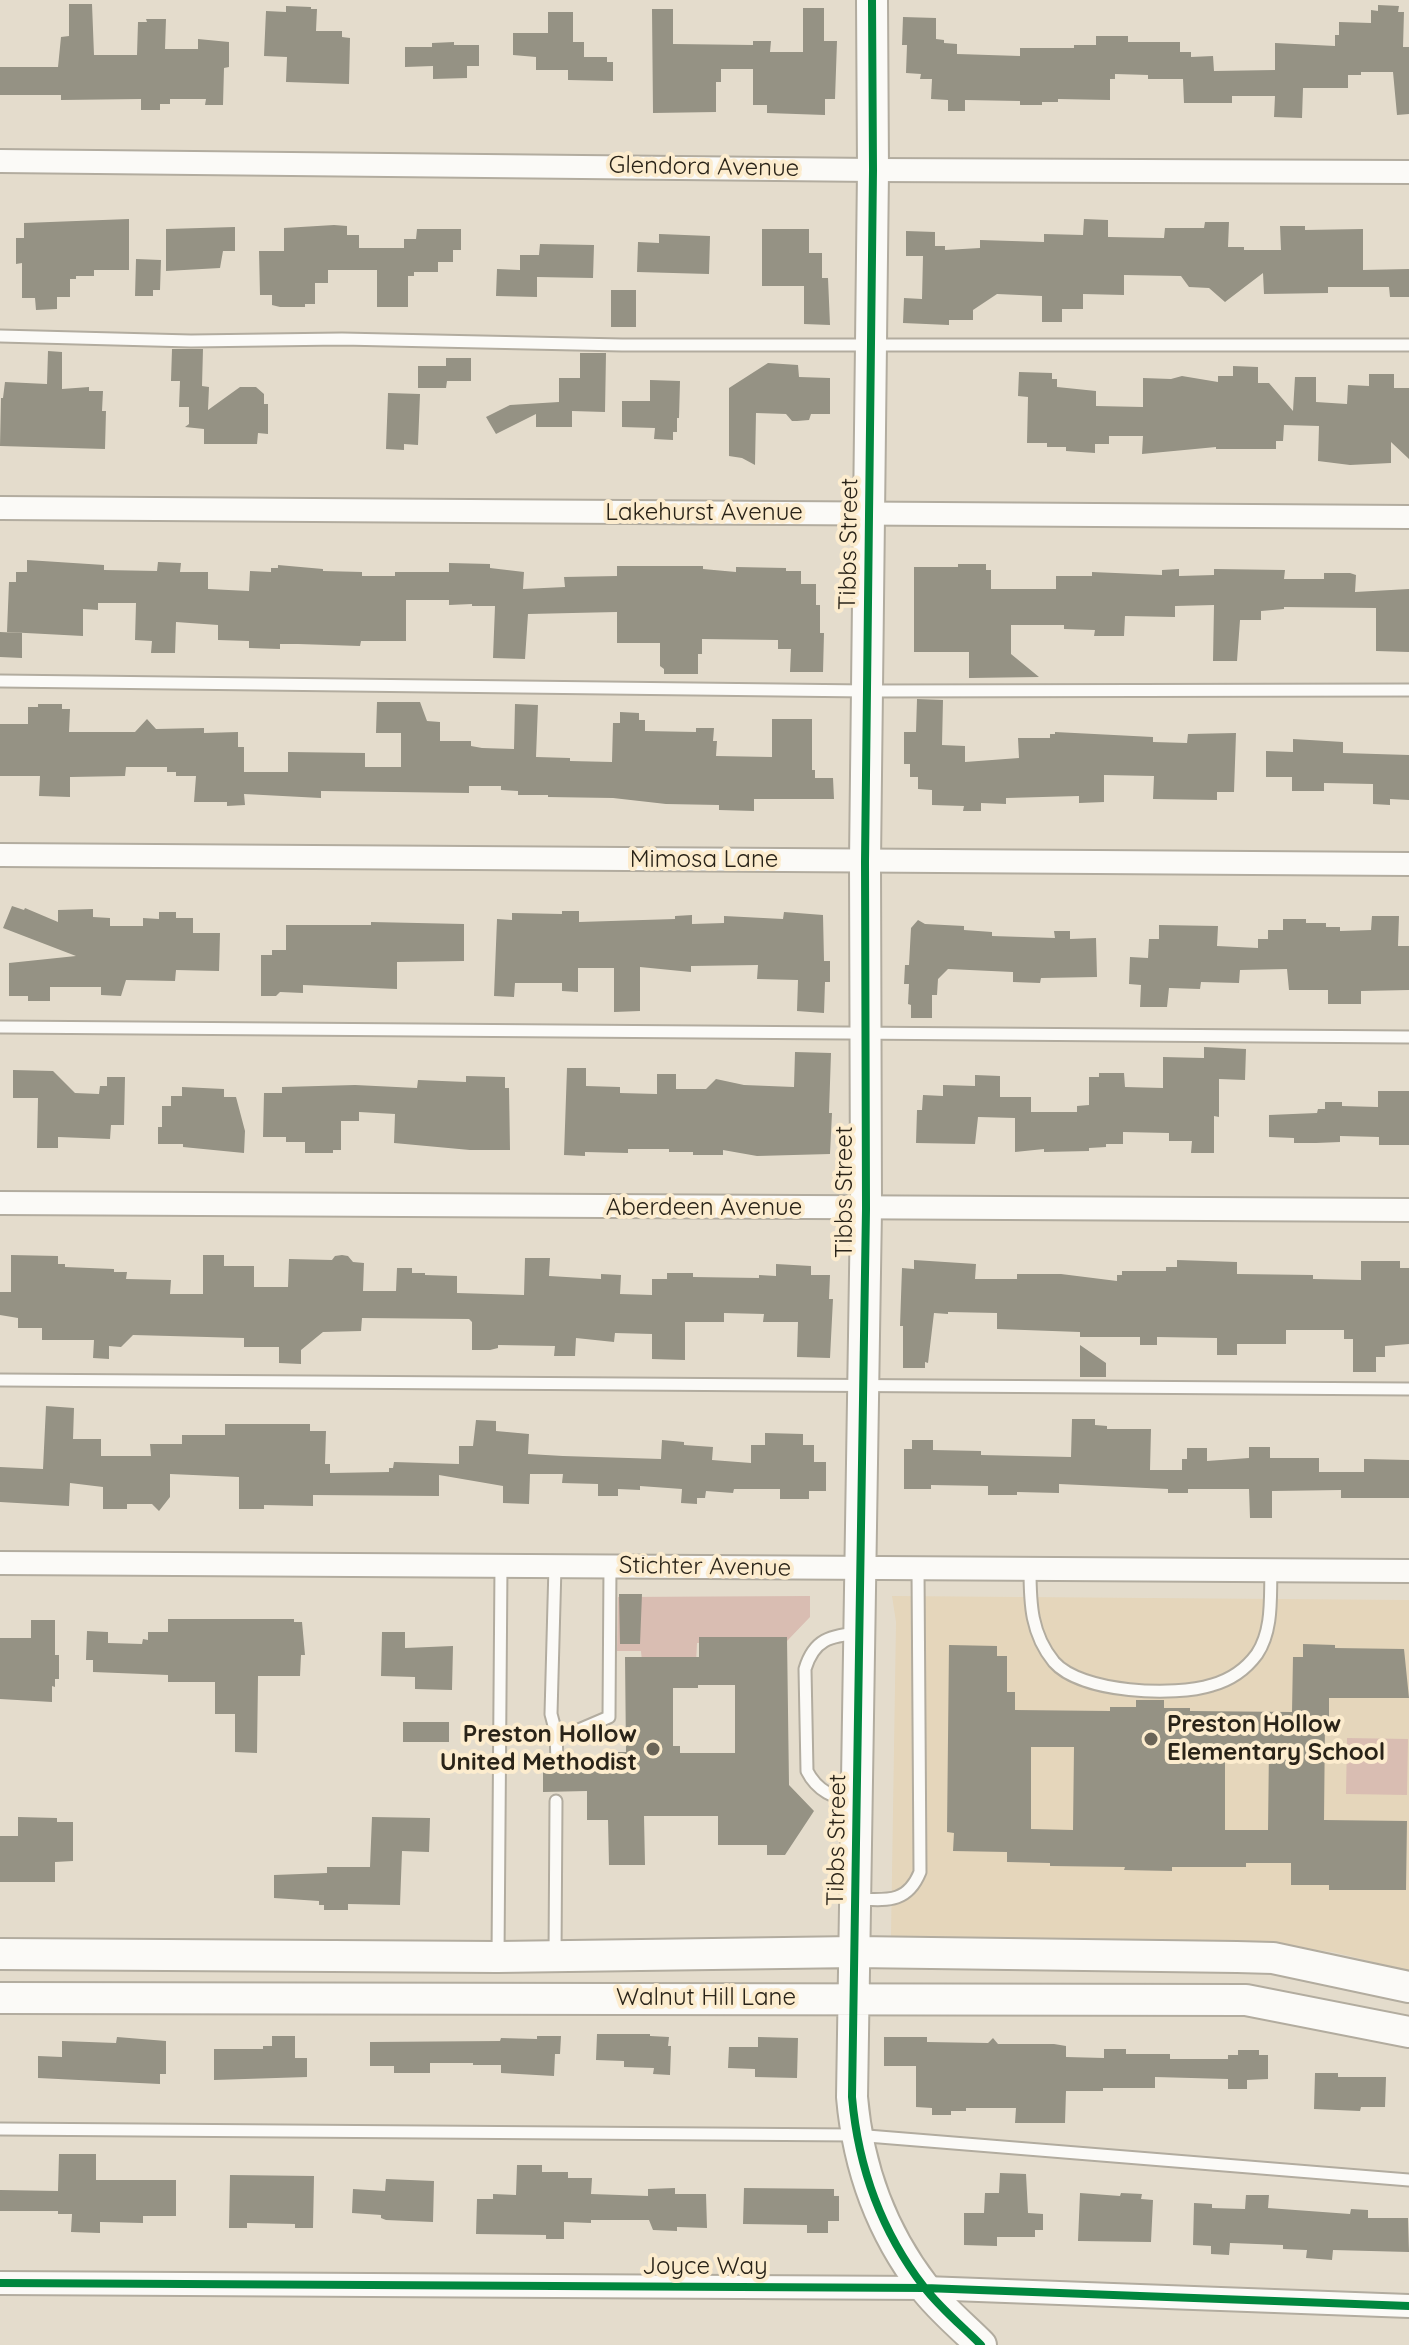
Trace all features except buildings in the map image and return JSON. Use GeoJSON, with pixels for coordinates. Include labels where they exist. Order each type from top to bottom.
{"type":"FeatureCollection","features":[{"type":"Feature","properties":{"kind":"main road","name":"Tibbs Street"},"geometry":{"type":"LineString","coordinates":[[872,0],[865,861],[866,1209],[852,2097],[855,2135],[863,2168],[892,2238],[925,2288],[981,2345]]}},
{"type":"Feature","properties":{"kind":"main road","name":"Walnut Hill Lane"},"geometry":{"type":"LineString","coordinates":[[0,1954],[555,1957],[855,1952],[1273,1958],[1409,1987]]}},
{"type":"Feature","properties":{"kind":"main road"},"geometry":{"type":"LineString","coordinates":[[555,1957],[556,1998]]}},
{"type":"Feature","properties":{"kind":"main road","name":"Walnut Hill Lane"},"geometry":{"type":"LineString","coordinates":[[0,1998],[1246,2000],[1409,2032]]}},
{"type":"Feature","properties":{"kind":"street","name":"Glendora Avenue"},"geometry":{"type":"LineString","coordinates":[[0,161],[1409,172]]}},
{"type":"Feature","properties":{"kind":"street","name":"Lakehurst Avenue"},"geometry":{"type":"LineString","coordinates":[[0,508],[1409,517]]}},
{"type":"Feature","properties":{"kind":"street","name":"Mimosa Lane"},"geometry":{"type":"LineString","coordinates":[[0,855],[1409,864]]}},
{"type":"Feature","properties":{"kind":"street","name":"Aberdeen Avenue"},"geometry":{"type":"LineString","coordinates":[[0,1203],[1409,1210]]}},
{"type":"Feature","properties":{"kind":"street","name":"Stichter Avenue"},"geometry":{"type":"LineString","coordinates":[[0,1563],[1409,1571]]}},
{"type":"Feature","properties":{"kind":"street","name":"Joyce Way"},"geometry":{"type":"LineString","coordinates":[[0,2283],[925,2288],[1409,2306]]}},
{"type":"Feature","properties":{"kind":"lane"},"geometry":{"type":"LineString","coordinates":[[0,336],[622,345],[1409,345]]}},
{"type":"Feature","properties":{"kind":"lane"},"geometry":{"type":"LineString","coordinates":[[0,681],[867,691],[1409,690]]}},
{"type":"Feature","properties":{"kind":"lane"},"geometry":{"type":"LineString","coordinates":[[0,1027],[1409,1037]]}},
{"type":"Feature","properties":{"kind":"lane"},"geometry":{"type":"LineString","coordinates":[[0,1380],[1409,1389]]}},
{"type":"Feature","properties":{"kind":"lane"},"geometry":{"type":"LineString","coordinates":[[498,1957],[501,1565]]}},
{"type":"Feature","properties":{"kind":"lane"},"geometry":{"type":"LineString","coordinates":[[555,1565],[551,1714],[556,1733],[557,1761]]}},
{"type":"Feature","properties":{"kind":"lane"},"geometry":{"type":"LineString","coordinates":[[556,1733],[574,1732],[609,1717],[610,1566]]}},
{"type":"Feature","properties":{"kind":"lane"},"geometry":{"type":"LineString","coordinates":[[856,1899],[896,1898],[915,1884],[920,1872],[918,1569]]}},
{"type":"Feature","properties":{"kind":"lane"},"geometry":{"type":"LineString","coordinates":[[1030,1569],[1031,1611],[1035,1629],[1056,1663],[1070,1675],[1090,1683],[1155,1690],[1195,1689],[1213,1685],[1231,1678],[1248,1665],[1266,1636],[1271,1571]]}},
{"type":"Feature","properties":{"kind":"lane"},"geometry":{"type":"LineString","coordinates":[[857,1803],[823,1791],[813,1784],[807,1771],[805,1669],[809,1655],[818,1644],[834,1637],[860,1633]]}},
{"type":"Feature","properties":{"kind":"lane"},"geometry":{"type":"LineString","coordinates":[[555,1957],[556,1801]]}},
{"type":"Feature","properties":{"kind":"lane"},"geometry":{"type":"LineString","coordinates":[[0,2129],[855,2135],[1409,2180]]}},
{"type":"Feature","properties":{"kind":"shaded area"},"geometry":{"type":"Polygon","coordinates":[[[810,1596],[810,1617],[787,1641],[697,1643],[696,1663],[642,1662],[641,1651],[617,1651],[618,1597],[810,1596]]]}},
{"type":"Feature","properties":{"kind":"shaded area","name":"Preston Hollow Elementary School"},"geometry":{"type":"Polygon","coordinates":[[[892,1596],[1409,1600],[1409,1971],[1333,1952],[1247,1942],[903,1940],[891,1936],[896,1622],[892,1596]]]}},
{"type":"Feature","properties":{"kind":"shaded area"},"geometry":{"type":"Polygon","coordinates":[[[1347,1738],[1408,1739],[1407,1795],[1346,1794],[1347,1738]]]}},
{"type":"Feature","properties":{"kind":"cycle path"},"geometry":{"type":"LineString","coordinates":[[872,0],[865,861],[866,1209],[852,2097],[866,2173],[895,2243],[930,2295],[981,2345]]}},
{"type":"Feature","properties":{"kind":"cycle path"},"geometry":{"type":"LineString","coordinates":[[0,2283],[925,2288],[1409,2306]]}},
{"type":"Feature","properties":{"kind":"place","name":"Preston Hollow Elementary School"},"geometry":{"type":"Point","coordinates":[1151,1739]}},
{"type":"Feature","properties":{"kind":"place","name":"Preston Hollow United Methodist"},"geometry":{"type":"Point","coordinates":[653,1749]}}]}
